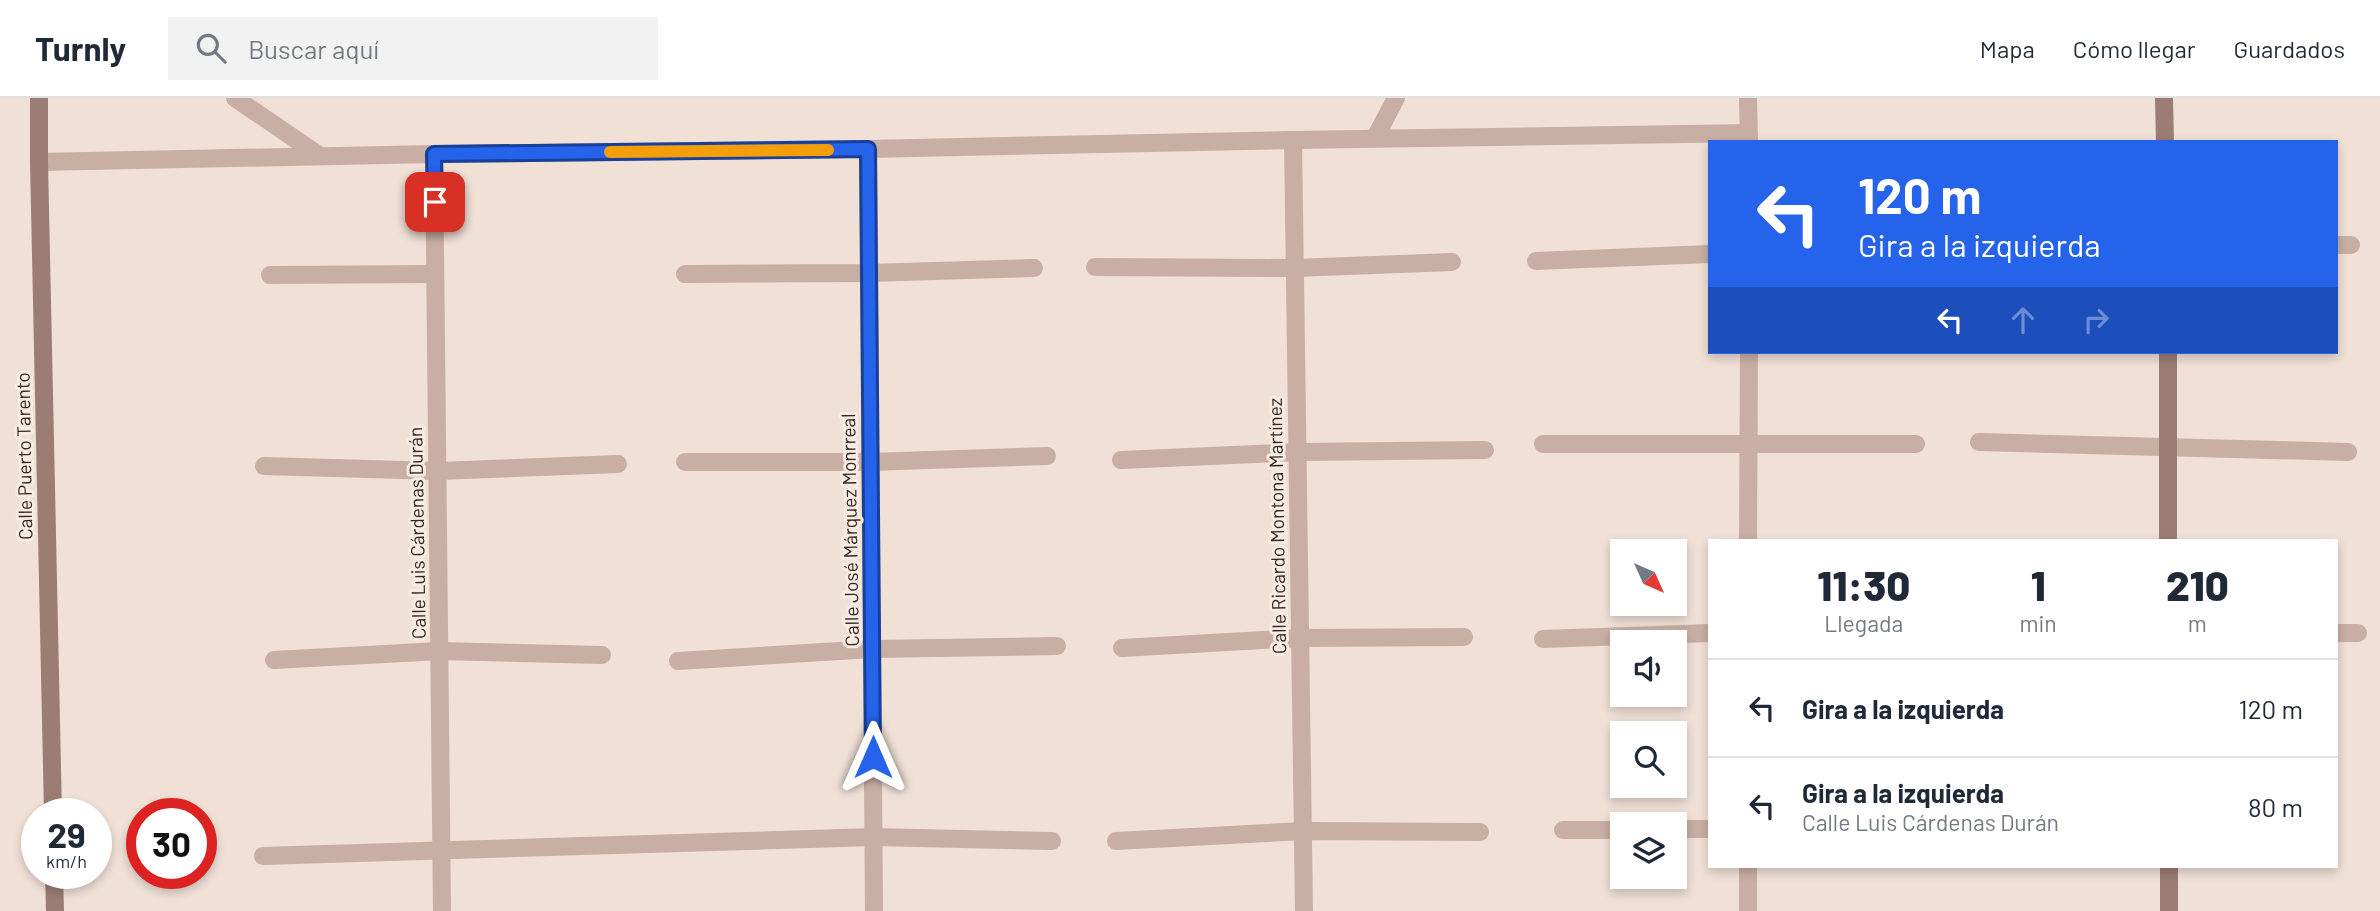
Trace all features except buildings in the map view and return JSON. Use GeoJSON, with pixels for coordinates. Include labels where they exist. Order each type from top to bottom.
{"type":"FeatureCollection","features":[{"type":"Feature","properties":{"kind":"street","name":"Calle Puerto Tarento"},"geometry":{"type":"LineString","coordinates":[[39,98],[38,162],[53,798]]}},
{"type":"Feature","properties":{"kind":"street"},"geometry":{"type":"LineString","coordinates":[[235,98],[320,156]]}},
{"type":"Feature","properties":{"kind":"street"},"geometry":{"type":"LineString","coordinates":[[1375,138],[1396,98]]}},
{"type":"Feature","properties":{"kind":"street"},"geometry":{"type":"LineString","coordinates":[[38,162],[1375,138],[1749,137],[1748,98]]}},
{"type":"Feature","properties":{"kind":"street"},"geometry":{"type":"LineString","coordinates":[[2164,98],[2165,140]]}},
{"type":"Feature","properties":{"kind":"street","name":"Calle Ricardo Montona Martínez"},"geometry":{"type":"LineString","coordinates":[[1293,140],[1304,911]]}},
{"type":"Feature","properties":{"kind":"street","name":"Calle José Márquez Monrreal"},"geometry":{"type":"LineString","coordinates":[[868,149],[874,911]]}},
{"type":"Feature","properties":{"kind":"street","name":"Calle Luis Cárdenas Durán"},"geometry":{"type":"LineString","coordinates":[[434,154],[442,911]]}},
{"type":"Feature","properties":{"kind":"street"},"geometry":{"type":"LineString","coordinates":[[1536,261],[1708,254]]}},
{"type":"Feature","properties":{"kind":"street"},"geometry":{"type":"LineString","coordinates":[[1095,267],[1295,268],[1452,262]]}},
{"type":"Feature","properties":{"kind":"street"},"geometry":{"type":"LineString","coordinates":[[685,274],[1034,268]]}},
{"type":"Feature","properties":{"kind":"street"},"geometry":{"type":"LineString","coordinates":[[270,275],[435,274]]}},
{"type":"Feature","properties":{"kind":"street"},"geometry":{"type":"LineString","coordinates":[[1748,539],[1749,354]]}},
{"type":"Feature","properties":{"kind":"street"},"geometry":{"type":"LineString","coordinates":[[2168,354],[2168,539]]}},
{"type":"Feature","properties":{"kind":"street"},"geometry":{"type":"LineString","coordinates":[[1979,442],[2348,452]]}},
{"type":"Feature","properties":{"kind":"street"},"geometry":{"type":"LineString","coordinates":[[1543,444],[1916,444]]}},
{"type":"Feature","properties":{"kind":"street"},"geometry":{"type":"LineString","coordinates":[[1121,460],[1297,452],[1485,450]]}},
{"type":"Feature","properties":{"kind":"street"},"geometry":{"type":"LineString","coordinates":[[685,462],[870,462],[1047,456]]}},
{"type":"Feature","properties":{"kind":"street"},"geometry":{"type":"LineString","coordinates":[[264,466],[438,471],[618,464]]}},
{"type":"Feature","properties":{"kind":"street"},"geometry":{"type":"LineString","coordinates":[[1543,639],[1708,633]]}},
{"type":"Feature","properties":{"kind":"street"},"geometry":{"type":"LineString","coordinates":[[2338,633],[2358,633]]}},
{"type":"Feature","properties":{"kind":"street"},"geometry":{"type":"LineString","coordinates":[[1122,648],[1300,638],[1464,637]]}},
{"type":"Feature","properties":{"kind":"street"},"geometry":{"type":"LineString","coordinates":[[678,661],[872,649],[1058,646]]}},
{"type":"Feature","properties":{"kind":"street"},"geometry":{"type":"LineString","coordinates":[[274,660],[440,651],[602,655]]}},
{"type":"Feature","properties":{"kind":"street"},"geometry":{"type":"LineString","coordinates":[[1687,829],[1708,829]]}},
{"type":"Feature","properties":{"kind":"street"},"geometry":{"type":"LineString","coordinates":[[1563,830],[1610,830]]}},
{"type":"Feature","properties":{"kind":"street"},"geometry":{"type":"LineString","coordinates":[[1116,841],[1303,831],[1480,832]]}},
{"type":"Feature","properties":{"kind":"street"},"geometry":{"type":"LineString","coordinates":[[263,856],[873,837],[1052,841]]}},
{"type":"Feature","properties":{"kind":"street"},"geometry":{"type":"LineString","coordinates":[[1748,868],[1748,911]]}},
{"type":"Feature","properties":{"kind":"street"},"geometry":{"type":"LineString","coordinates":[[2169,868],[2169,911]]}},
{"type":"Feature","properties":{"kind":"street"},"geometry":{"type":"LineString","coordinates":[[54,889],[55,911]]}},
{"type":"Feature","properties":{"kind":"slow traffic"},"geometry":{"type":"LineString","coordinates":[[610,152],[828,150]]}},
{"type":"Feature","properties":{"kind":"route"},"geometry":{"type":"LineString","coordinates":[[435,202],[434,154],[868,149],[873,757]]}}]}
